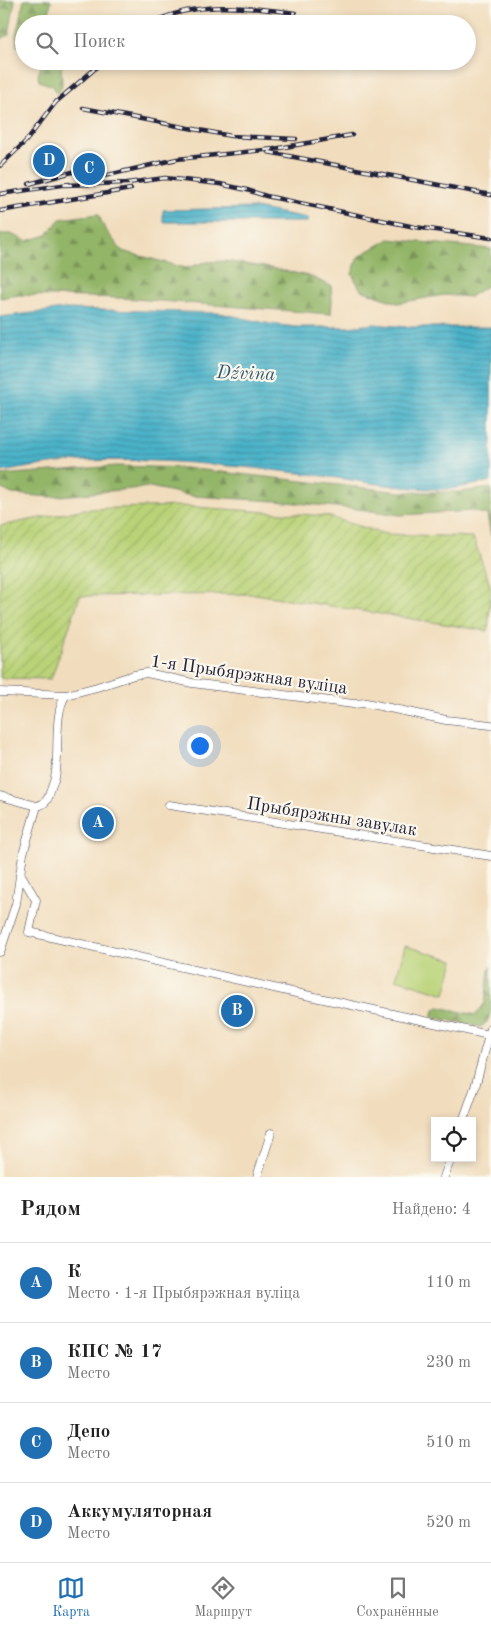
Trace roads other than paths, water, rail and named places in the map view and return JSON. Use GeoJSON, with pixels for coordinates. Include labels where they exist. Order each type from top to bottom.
{"type":"FeatureCollection","features":[{"type":"Feature","properties":{"kind":"street","name":"1-я Прыбярэжная вуліца"},"geometry":{"type":"LineString","coordinates":[[0,692],[66,695],[147,673],[192,683],[353,704],[366,703],[446,720],[491,725]]}},
{"type":"Feature","properties":{"kind":"street"},"geometry":{"type":"LineString","coordinates":[[0,796],[38,806],[44,805],[47,801],[56,773],[59,710],[62,700],[66,695]]}},
{"type":"Feature","properties":{"kind":"street","name":"Прыбярэжны завулак"},"geometry":{"type":"LineString","coordinates":[[169,805],[491,856]]}},
{"type":"Feature","properties":{"kind":"street"},"geometry":{"type":"LineString","coordinates":[[0,952],[16,904],[23,854],[38,806]]}},
{"type":"Feature","properties":{"kind":"street"},"geometry":{"type":"LineString","coordinates":[[20,873],[36,900],[29,932],[278,989],[490,1031],[475,1087],[464,1117]]}},
{"type":"Feature","properties":{"kind":"street"},"geometry":{"type":"LineString","coordinates":[[257,1177],[271,1134]]}},
{"type":"Feature","properties":{"kind":"street"},"geometry":{"type":"LineString","coordinates":[[444,1177],[450,1162]]}},
{"type":"Feature","properties":{"kind":"water"},"geometry":{"type":"Polygon","coordinates":[[[255,208],[308,218],[308,222],[163,222],[163,210],[255,208]]]}},
{"type":"Feature","properties":{"kind":"water","name":"Dźvina"},"geometry":{"type":"Polygon","coordinates":[[[65,309],[220,313],[270,324],[297,327],[347,327],[374,324],[407,327],[491,327],[491,481],[446,489],[428,489],[245,467],[137,460],[73,462],[0,472],[0,317],[65,309]]]}},
{"type":"Feature","properties":{"kind":"railway"},"geometry":{"type":"LineString","coordinates":[[170,15],[202,8],[221,7],[295,13]]}},
{"type":"Feature","properties":{"kind":"railway"},"geometry":{"type":"LineString","coordinates":[[0,166],[26,141],[56,102],[93,70]]}},
{"type":"Feature","properties":{"kind":"railway"},"geometry":{"type":"LineString","coordinates":[[83,108],[231,136],[296,139]]}},
{"type":"Feature","properties":{"kind":"railway"},"geometry":{"type":"LineString","coordinates":[[91,179],[177,159],[274,149],[352,135]]}},
{"type":"Feature","properties":{"kind":"railway"},"geometry":{"type":"LineString","coordinates":[[268,152],[491,195]]}},
{"type":"Feature","properties":{"kind":"railway"},"geometry":{"type":"LineString","coordinates":[[29,184],[76,171]]}},
{"type":"Feature","properties":{"kind":"railway"},"geometry":{"type":"LineString","coordinates":[[64,185],[127,183],[165,178],[220,184],[266,196],[415,227],[491,238]]}},
{"type":"Feature","properties":{"kind":"railway"},"geometry":{"type":"LineString","coordinates":[[0,194],[69,184]]}},
{"type":"Feature","properties":{"kind":"railway"},"geometry":{"type":"LineString","coordinates":[[0,211],[131,189]]}},
{"type":"Feature","properties":{"kind":"place","name":"Аккумуляторная"},"geometry":{"type":"Point","coordinates":[49,161]}},
{"type":"Feature","properties":{"kind":"place","name":"Депо"},"geometry":{"type":"Point","coordinates":[89,169]}},
{"type":"Feature","properties":{"kind":"place","name":"К"},"geometry":{"type":"Point","coordinates":[98,823]}},
{"type":"Feature","properties":{"kind":"place","name":"КПС № 17"},"geometry":{"type":"Point","coordinates":[237,1011]}}]}
